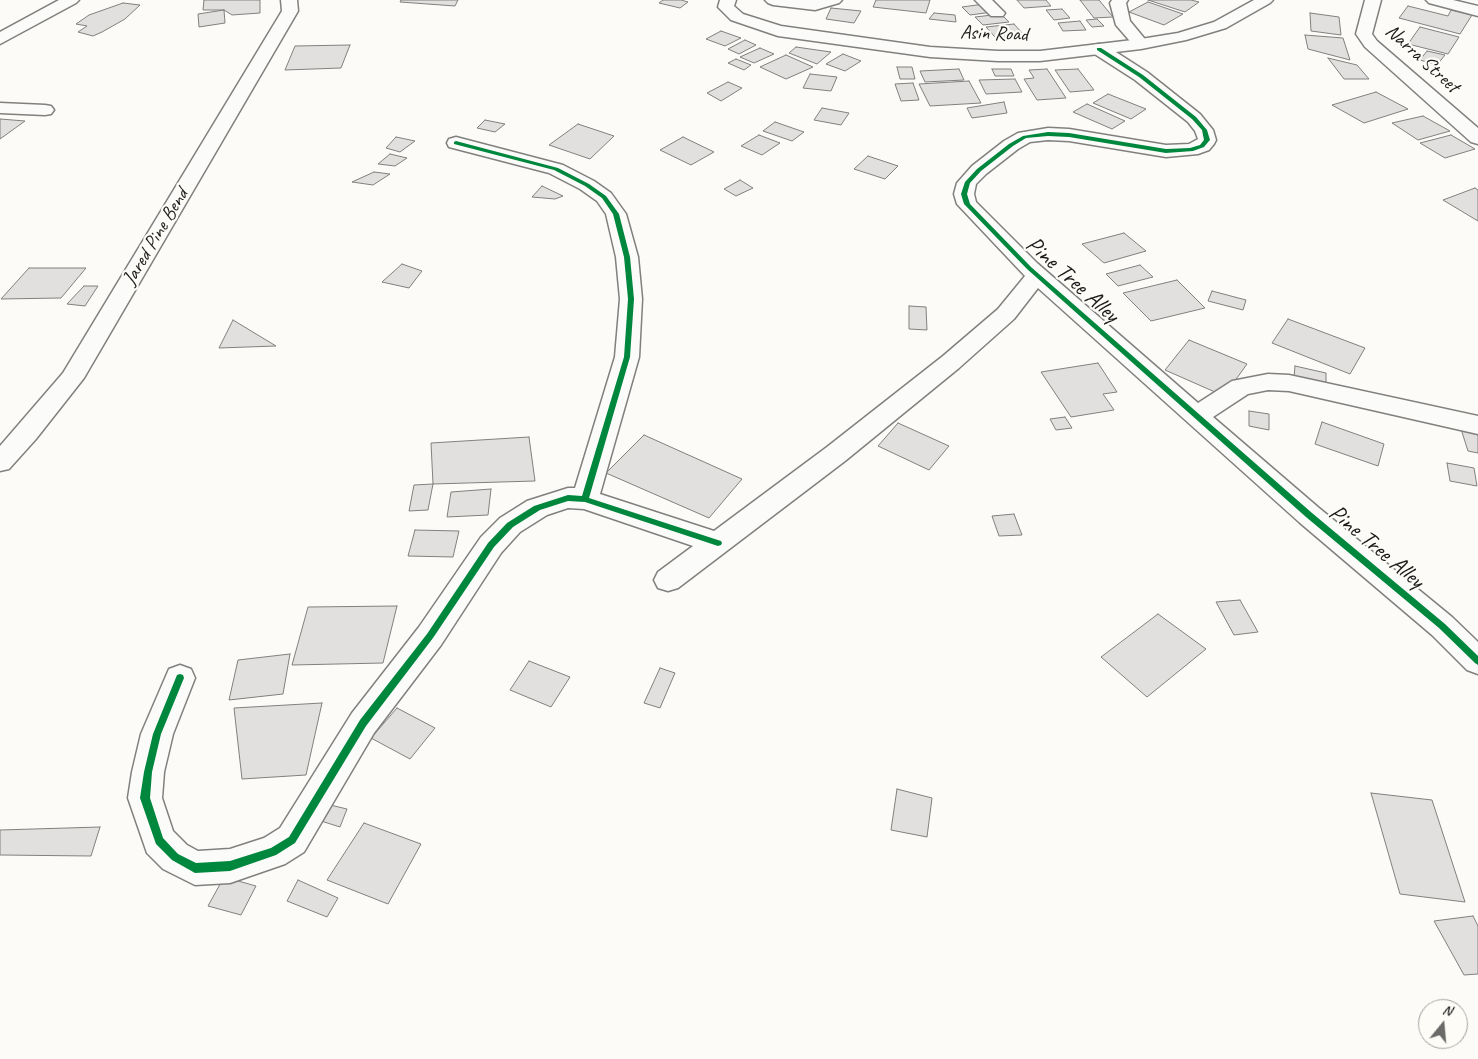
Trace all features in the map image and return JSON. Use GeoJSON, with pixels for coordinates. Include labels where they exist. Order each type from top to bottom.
{"type":"FeatureCollection","features":[{"type":"Feature","properties":{"kind":"street"},"geometry":{"type":"LineString","coordinates":[[0,38],[71,0]]}},
{"type":"Feature","properties":{"kind":"street","name":"Jared Pine Bend"},"geometry":{"type":"LineString","coordinates":[[0,462],[27,433],[72,378],[290,11],[289,0]]}},
{"type":"Feature","properties":{"kind":"street","name":"Asin Road"},"geometry":{"type":"LineString","coordinates":[[728,0],[726,7],[737,16],[778,31],[930,52],[1040,56],[1141,44],[1180,37],[1220,25],[1266,0]]}},
{"type":"Feature","properties":{"kind":"street"},"geometry":{"type":"LineString","coordinates":[[773,0],[815,5],[834,0]]}},
{"type":"Feature","properties":{"kind":"street"},"geometry":{"type":"LineString","coordinates":[[983,0],[997,13]]}},
{"type":"Feature","properties":{"kind":"street"},"geometry":{"type":"LineString","coordinates":[[1120,0],[1118,4],[1122,22],[1141,44]]}},
{"type":"Feature","properties":{"kind":"street","name":"Narra Street"},"geometry":{"type":"LineString","coordinates":[[1373,0],[1364,34],[1371,44],[1478,138]]}},
{"type":"Feature","properties":{"kind":"street"},"geometry":{"type":"LineString","coordinates":[[1434,0],[1478,11]]}},
{"type":"Feature","properties":{"kind":"street","name":"Pine Tree Alley"},"geometry":{"type":"LineString","coordinates":[[1099,49],[1141,76],[1194,118],[1204,130],[1207,140],[1202,146],[1191,150],[1166,151],[1070,135],[1048,134],[1026,137],[1011,145],[979,170],[967,183],[964,194],[967,204],[1037,275],[1309,515],[1442,626],[1478,661]]}},
{"type":"Feature","properties":{"kind":"street"},"geometry":{"type":"LineString","coordinates":[[0,108],[45,110]]}},
{"type":"Feature","properties":{"kind":"street"},"geometry":{"type":"LineString","coordinates":[[456,143],[556,169],[587,185],[604,197],[616,214],[627,257],[631,299],[626,357],[585,499]]}},
{"type":"Feature","properties":{"kind":"street"},"geometry":{"type":"LineString","coordinates":[[668,580],[836,454],[958,356],[1006,314],[1037,275]]}},
{"type":"Feature","properties":{"kind":"street"},"geometry":{"type":"LineString","coordinates":[[1196,416],[1241,387],[1268,382],[1289,383],[1478,425]]}},
{"type":"Feature","properties":{"kind":"street"},"geometry":{"type":"LineString","coordinates":[[180,678],[157,734],[148,772],[145,798],[159,841],[175,856],[196,868],[230,866],[273,852],[292,840],[363,723],[430,636],[491,545],[510,526],[537,508],[568,498],[585,499],[718,543]]}},
{"type":"Feature","properties":{"kind":"building"},"geometry":{"type":"Polygon","coordinates":[[[204,0],[260,0],[260,13],[232,15],[224,10],[203,10],[204,0]]]}},
{"type":"Feature","properties":{"kind":"building"},"geometry":{"type":"Polygon","coordinates":[[[401,0],[458,0],[455,6],[400,2],[401,0]]]}},
{"type":"Feature","properties":{"kind":"building"},"geometry":{"type":"Polygon","coordinates":[[[663,0],[688,2],[680,8],[659,3],[663,0]]]}},
{"type":"Feature","properties":{"kind":"building"},"geometry":{"type":"Polygon","coordinates":[[[876,0],[930,0],[926,13],[873,7],[876,0]]]}},
{"type":"Feature","properties":{"kind":"building"},"geometry":{"type":"Polygon","coordinates":[[[1017,0],[1046,0],[1051,6],[1024,8],[1017,0]]]}},
{"type":"Feature","properties":{"kind":"building"},"geometry":{"type":"Polygon","coordinates":[[[1080,0],[1099,0],[1113,17],[1094,18],[1080,0]]]}},
{"type":"Feature","properties":{"kind":"building"},"geometry":{"type":"Polygon","coordinates":[[[1148,0],[1191,0],[1199,2],[1185,12],[1148,0]]]}},
{"type":"Feature","properties":{"kind":"building"},"geometry":{"type":"Polygon","coordinates":[[[1148,2],[1183,14],[1164,25],[1129,12],[1148,2]]]}},
{"type":"Feature","properties":{"kind":"building"},"geometry":{"type":"Polygon","coordinates":[[[123,3],[140,5],[125,19],[93,36],[78,32],[87,26],[76,24],[89,15],[123,3]]]}},
{"type":"Feature","properties":{"kind":"building"},"geometry":{"type":"Polygon","coordinates":[[[984,4],[993,12],[970,15],[962,7],[984,4]]]}},
{"type":"Feature","properties":{"kind":"building"},"geometry":{"type":"Polygon","coordinates":[[[1408,6],[1448,16],[1451,10],[1472,15],[1460,34],[1399,18],[1408,6]]]}},
{"type":"Feature","properties":{"kind":"building"},"geometry":{"type":"Polygon","coordinates":[[[831,8],[861,11],[854,23],[826,19],[831,8]]]}},
{"type":"Feature","properties":{"kind":"building"},"geometry":{"type":"Polygon","coordinates":[[[1062,9],[1070,18],[1054,20],[1046,10],[1062,9]]]}},
{"type":"Feature","properties":{"kind":"building"},"geometry":{"type":"Polygon","coordinates":[[[224,10],[225,23],[199,27],[198,14],[224,10]]]}},
{"type":"Feature","properties":{"kind":"building"},"geometry":{"type":"Polygon","coordinates":[[[934,13],[955,15],[956,22],[929,19],[934,13]]]}},
{"type":"Feature","properties":{"kind":"building"},"geometry":{"type":"Polygon","coordinates":[[[1310,13],[1339,17],[1341,35],[1311,31],[1310,13]]]}},
{"type":"Feature","properties":{"kind":"building"},"geometry":{"type":"Polygon","coordinates":[[[1001,14],[1009,22],[983,25],[975,17],[1001,14]]]}},
{"type":"Feature","properties":{"kind":"building"},"geometry":{"type":"Polygon","coordinates":[[[1097,19],[1104,26],[1092,27],[1086,20],[1097,19]]]}},
{"type":"Feature","properties":{"kind":"building"},"geometry":{"type":"Polygon","coordinates":[[[1080,21],[1086,30],[1063,31],[1058,23],[1080,21]]]}},
{"type":"Feature","properties":{"kind":"building"},"geometry":{"type":"Polygon","coordinates":[[[1014,24],[1023,34],[995,37],[986,27],[1014,24]]]}},
{"type":"Feature","properties":{"kind":"building"},"geometry":{"type":"Polygon","coordinates":[[[1420,27],[1459,37],[1448,54],[1408,44],[1420,27]]]}},
{"type":"Feature","properties":{"kind":"building"},"geometry":{"type":"Polygon","coordinates":[[[721,31],[741,38],[725,46],[706,39],[721,31]]]}},
{"type":"Feature","properties":{"kind":"building"},"geometry":{"type":"Polygon","coordinates":[[[1305,35],[1343,38],[1350,60],[1308,49],[1305,35]]]}},
{"type":"Feature","properties":{"kind":"building"},"geometry":{"type":"Polygon","coordinates":[[[745,40],[756,45],[739,54],[728,49],[745,40]]]}},
{"type":"Feature","properties":{"kind":"building"},"geometry":{"type":"Polygon","coordinates":[[[350,45],[341,68],[285,70],[295,46],[350,45]]]}},
{"type":"Feature","properties":{"kind":"building"},"geometry":{"type":"Polygon","coordinates":[[[796,47],[831,52],[817,64],[789,53],[796,47]]]}},
{"type":"Feature","properties":{"kind":"building"},"geometry":{"type":"Polygon","coordinates":[[[760,48],[774,54],[754,63],[740,57],[760,48]]]}},
{"type":"Feature","properties":{"kind":"building"},"geometry":{"type":"Polygon","coordinates":[[[1427,51],[1445,55],[1437,65],[1420,60],[1427,51]]]}},
{"type":"Feature","properties":{"kind":"building"},"geometry":{"type":"Polygon","coordinates":[[[843,54],[861,61],[845,71],[826,64],[843,54]]]}},
{"type":"Feature","properties":{"kind":"building"},"geometry":{"type":"Polygon","coordinates":[[[786,55],[813,67],[786,79],[760,67],[786,55]]]}},
{"type":"Feature","properties":{"kind":"building"},"geometry":{"type":"Polygon","coordinates":[[[1328,58],[1357,65],[1369,79],[1344,79],[1328,58]]]}},
{"type":"Feature","properties":{"kind":"building"},"geometry":{"type":"Polygon","coordinates":[[[736,59],[751,65],[744,70],[728,63],[736,59]]]}},
{"type":"Feature","properties":{"kind":"building"},"geometry":{"type":"Polygon","coordinates":[[[897,67],[912,67],[915,79],[900,79],[897,67]]]}},
{"type":"Feature","properties":{"kind":"building"},"geometry":{"type":"Polygon","coordinates":[[[959,69],[964,80],[925,82],[920,71],[959,69]]]}},
{"type":"Feature","properties":{"kind":"building"},"geometry":{"type":"Polygon","coordinates":[[[992,69],[1011,69],[1014,76],[995,76],[992,69]]]}},
{"type":"Feature","properties":{"kind":"building"},"geometry":{"type":"Polygon","coordinates":[[[1047,69],[1066,98],[1037,100],[1024,79],[1034,78],[1029,70],[1047,69]]]}},
{"type":"Feature","properties":{"kind":"building"},"geometry":{"type":"Polygon","coordinates":[[[1078,69],[1094,90],[1070,92],[1055,70],[1078,69]]]}},
{"type":"Feature","properties":{"kind":"building"},"geometry":{"type":"Polygon","coordinates":[[[810,74],[837,77],[831,91],[803,88],[810,74]]]}},
{"type":"Feature","properties":{"kind":"building"},"geometry":{"type":"Polygon","coordinates":[[[1015,79],[1022,92],[986,94],[979,80],[1015,79]]]}},
{"type":"Feature","properties":{"kind":"building"},"geometry":{"type":"Polygon","coordinates":[[[969,81],[981,103],[930,106],[919,84],[969,81]]]}},
{"type":"Feature","properties":{"kind":"building"},"geometry":{"type":"Polygon","coordinates":[[[728,82],[742,88],[721,101],[707,93],[728,82]]]}},
{"type":"Feature","properties":{"kind":"building"},"geometry":{"type":"Polygon","coordinates":[[[913,83],[919,100],[901,101],[895,84],[913,83]]]}},
{"type":"Feature","properties":{"kind":"building"},"geometry":{"type":"Polygon","coordinates":[[[1376,92],[1408,109],[1364,123],[1332,105],[1376,92]]]}},
{"type":"Feature","properties":{"kind":"building"},"geometry":{"type":"Polygon","coordinates":[[[1108,94],[1146,109],[1131,119],[1093,103],[1108,94]]]}},
{"type":"Feature","properties":{"kind":"building"},"geometry":{"type":"Polygon","coordinates":[[[1004,102],[1007,113],[972,118],[967,108],[1004,102]]]}},
{"type":"Feature","properties":{"kind":"building"},"geometry":{"type":"Polygon","coordinates":[[[1087,104],[1125,121],[1112,129],[1073,112],[1087,104]]]}},
{"type":"Feature","properties":{"kind":"building"},"geometry":{"type":"Polygon","coordinates":[[[822,108],[849,113],[841,125],[814,120],[822,108]]]}},
{"type":"Feature","properties":{"kind":"building"},"geometry":{"type":"Polygon","coordinates":[[[1423,116],[1450,131],[1418,140],[1392,123],[1423,116]]]}},
{"type":"Feature","properties":{"kind":"building"},"geometry":{"type":"Polygon","coordinates":[[[0,119],[25,121],[0,139],[0,119]]]}},
{"type":"Feature","properties":{"kind":"building"},"geometry":{"type":"Polygon","coordinates":[[[485,120],[505,124],[495,132],[477,128],[485,120]]]}},
{"type":"Feature","properties":{"kind":"building"},"geometry":{"type":"Polygon","coordinates":[[[775,122],[804,132],[792,141],[763,131],[775,122]]]}},
{"type":"Feature","properties":{"kind":"building"},"geometry":{"type":"Polygon","coordinates":[[[578,124],[614,136],[590,159],[549,145],[578,124]]]}},
{"type":"Feature","properties":{"kind":"building"},"geometry":{"type":"Polygon","coordinates":[[[759,135],[780,143],[762,155],[741,146],[759,135]]]}},
{"type":"Feature","properties":{"kind":"building"},"geometry":{"type":"Polygon","coordinates":[[[1451,135],[1475,149],[1445,158],[1420,143],[1451,135]]]}},
{"type":"Feature","properties":{"kind":"building"},"geometry":{"type":"Polygon","coordinates":[[[396,137],[415,141],[400,152],[386,148],[396,137]]]}},
{"type":"Feature","properties":{"kind":"building"},"geometry":{"type":"Polygon","coordinates":[[[683,137],[714,152],[691,165],[660,150],[683,137]]]}},
{"type":"Feature","properties":{"kind":"building"},"geometry":{"type":"Polygon","coordinates":[[[390,154],[407,158],[395,166],[378,164],[390,154]]]}},
{"type":"Feature","properties":{"kind":"building"},"geometry":{"type":"Polygon","coordinates":[[[868,156],[898,166],[885,179],[854,169],[868,156]]]}},
{"type":"Feature","properties":{"kind":"building"},"geometry":{"type":"Polygon","coordinates":[[[374,172],[390,174],[373,185],[352,182],[374,172]]]}},
{"type":"Feature","properties":{"kind":"building"},"geometry":{"type":"Polygon","coordinates":[[[740,180],[753,188],[736,196],[724,189],[740,180]]]}},
{"type":"Feature","properties":{"kind":"building"},"geometry":{"type":"Polygon","coordinates":[[[542,186],[563,196],[555,199],[532,197],[542,186]]]}},
{"type":"Feature","properties":{"kind":"building"},"geometry":{"type":"Polygon","coordinates":[[[1475,188],[1478,190],[1478,221],[1443,200],[1475,188]]]}},
{"type":"Feature","properties":{"kind":"building"},"geometry":{"type":"Polygon","coordinates":[[[1124,233],[1146,251],[1104,263],[1082,244],[1124,233]]]}},
{"type":"Feature","properties":{"kind":"building"},"geometry":{"type":"Polygon","coordinates":[[[402,264],[422,271],[409,288],[382,282],[402,264]]]}},
{"type":"Feature","properties":{"kind":"building"},"geometry":{"type":"Polygon","coordinates":[[[1140,265],[1153,277],[1118,286],[1106,274],[1140,265]]]}},
{"type":"Feature","properties":{"kind":"building"},"geometry":{"type":"Polygon","coordinates":[[[29,268],[86,268],[61,298],[1,299],[29,268]]]}},
{"type":"Feature","properties":{"kind":"building"},"geometry":{"type":"Polygon","coordinates":[[[1177,280],[1205,308],[1151,321],[1123,293],[1177,280]]]}},
{"type":"Feature","properties":{"kind":"building"},"geometry":{"type":"Polygon","coordinates":[[[84,286],[98,286],[85,306],[67,304],[84,286]]]}},
{"type":"Feature","properties":{"kind":"building"},"geometry":{"type":"Polygon","coordinates":[[[1212,291],[1246,300],[1243,310],[1208,301],[1212,291]]]}},
{"type":"Feature","properties":{"kind":"building"},"geometry":{"type":"Polygon","coordinates":[[[909,306],[926,307],[927,330],[909,329],[909,306]]]}},
{"type":"Feature","properties":{"kind":"building"},"geometry":{"type":"Polygon","coordinates":[[[1288,319],[1365,348],[1350,374],[1272,343],[1288,319]]]}},
{"type":"Feature","properties":{"kind":"building"},"geometry":{"type":"Polygon","coordinates":[[[233,320],[276,346],[219,348],[233,320]]]}},
{"type":"Feature","properties":{"kind":"building"},"geometry":{"type":"Polygon","coordinates":[[[1189,340],[1247,364],[1224,396],[1165,370],[1189,340]]]}},
{"type":"Feature","properties":{"kind":"building"},"geometry":{"type":"Polygon","coordinates":[[[1098,363],[1117,392],[1103,394],[1114,410],[1071,417],[1041,372],[1098,363]]]}},
{"type":"Feature","properties":{"kind":"building"},"geometry":{"type":"Polygon","coordinates":[[[1295,366],[1326,373],[1326,385],[1294,378],[1295,366]]]}},
{"type":"Feature","properties":{"kind":"building"},"geometry":{"type":"Polygon","coordinates":[[[1249,411],[1269,414],[1269,430],[1249,426],[1249,411]]]}},
{"type":"Feature","properties":{"kind":"building"},"geometry":{"type":"Polygon","coordinates":[[[1065,417],[1072,428],[1056,430],[1050,419],[1065,417]]]}},
{"type":"Feature","properties":{"kind":"building"},"geometry":{"type":"Polygon","coordinates":[[[1322,422],[1384,444],[1378,466],[1315,444],[1322,422]]]}},
{"type":"Feature","properties":{"kind":"building"},"geometry":{"type":"Polygon","coordinates":[[[898,423],[949,446],[929,470],[878,446],[898,423]]]}},
{"type":"Feature","properties":{"kind":"building"},"geometry":{"type":"Polygon","coordinates":[[[1461,429],[1478,431],[1478,453],[1468,451],[1461,429]]]}},
{"type":"Feature","properties":{"kind":"building"},"geometry":{"type":"Polygon","coordinates":[[[644,435],[742,479],[709,518],[606,473],[644,435]]]}},
{"type":"Feature","properties":{"kind":"building"},"geometry":{"type":"Polygon","coordinates":[[[529,437],[535,481],[433,484],[431,443],[529,437]]]}},
{"type":"Feature","properties":{"kind":"building"},"geometry":{"type":"Polygon","coordinates":[[[1447,463],[1474,468],[1477,486],[1450,481],[1447,463]]]}},
{"type":"Feature","properties":{"kind":"building"},"geometry":{"type":"Polygon","coordinates":[[[433,484],[428,510],[409,511],[414,485],[433,484]]]}},
{"type":"Feature","properties":{"kind":"building"},"geometry":{"type":"Polygon","coordinates":[[[491,489],[488,515],[447,517],[451,492],[491,489]]]}},
{"type":"Feature","properties":{"kind":"building"},"geometry":{"type":"Polygon","coordinates":[[[1014,514],[1022,535],[999,536],[992,516],[1014,514]]]}},
{"type":"Feature","properties":{"kind":"building"},"geometry":{"type":"Polygon","coordinates":[[[415,530],[459,531],[453,557],[408,556],[415,530]]]}},
{"type":"Feature","properties":{"kind":"building"},"geometry":{"type":"Polygon","coordinates":[[[1240,600],[1258,632],[1234,635],[1216,602],[1240,600]]]}},
{"type":"Feature","properties":{"kind":"building"},"geometry":{"type":"Polygon","coordinates":[[[397,606],[383,663],[292,665],[308,607],[397,606]]]}},
{"type":"Feature","properties":{"kind":"building"},"geometry":{"type":"Polygon","coordinates":[[[1158,614],[1206,649],[1147,697],[1101,657],[1158,614]]]}},
{"type":"Feature","properties":{"kind":"building"},"geometry":{"type":"Polygon","coordinates":[[[290,654],[283,694],[229,700],[238,660],[290,654]]]}},
{"type":"Feature","properties":{"kind":"building"},"geometry":{"type":"Polygon","coordinates":[[[529,661],[570,677],[551,707],[510,690],[529,661]]]}},
{"type":"Feature","properties":{"kind":"building"},"geometry":{"type":"Polygon","coordinates":[[[660,668],[675,673],[660,708],[644,703],[660,668]]]}},
{"type":"Feature","properties":{"kind":"building"},"geometry":{"type":"Polygon","coordinates":[[[322,703],[306,775],[242,779],[234,708],[322,703]]]}},
{"type":"Feature","properties":{"kind":"building"},"geometry":{"type":"Polygon","coordinates":[[[397,708],[435,728],[410,759],[371,738],[397,708]]]}},
{"type":"Feature","properties":{"kind":"building"},"geometry":{"type":"Polygon","coordinates":[[[897,789],[932,798],[927,837],[891,830],[897,789]]]}},
{"type":"Feature","properties":{"kind":"building"},"geometry":{"type":"Polygon","coordinates":[[[1371,793],[1432,800],[1465,902],[1400,894],[1371,793]]]}},
{"type":"Feature","properties":{"kind":"building"},"geometry":{"type":"Polygon","coordinates":[[[326,804],[347,809],[340,827],[318,820],[326,804]]]}},
{"type":"Feature","properties":{"kind":"building"},"geometry":{"type":"Polygon","coordinates":[[[364,823],[421,844],[388,904],[327,880],[364,823]]]}},
{"type":"Feature","properties":{"kind":"building"},"geometry":{"type":"Polygon","coordinates":[[[100,827],[91,856],[0,855],[0,830],[100,827]]]}},
{"type":"Feature","properties":{"kind":"building"},"geometry":{"type":"Polygon","coordinates":[[[224,877],[256,886],[241,915],[208,906],[224,877]]]}},
{"type":"Feature","properties":{"kind":"building"},"geometry":{"type":"Polygon","coordinates":[[[298,880],[338,898],[327,917],[287,901],[298,880]]]}},
{"type":"Feature","properties":{"kind":"building"},"geometry":{"type":"Polygon","coordinates":[[[1473,916],[1478,926],[1478,974],[1464,975],[1434,921],[1473,916]]]}},
{"type":"Feature","properties":{"kind":"cycle path"},"geometry":{"type":"LineString","coordinates":[[1099,49],[1141,76],[1194,118],[1204,130],[1207,140],[1202,146],[1191,150],[1166,151],[1069,135],[1048,134],[1025,137],[1011,145],[979,170],[967,183],[964,194],[967,204],[1029,268],[1309,515],[1442,626],[1478,661]]}},
{"type":"Feature","properties":{"kind":"cycle path"},"geometry":{"type":"LineString","coordinates":[[456,143],[556,169],[587,185],[604,197],[616,214],[627,257],[631,299],[627,357],[585,499],[718,543]]}},
{"type":"Feature","properties":{"kind":"cycle path"},"geometry":{"type":"LineString","coordinates":[[180,678],[157,734],[148,772],[145,798],[159,841],[175,857],[195,868],[230,866],[273,852],[292,840],[363,723],[430,636],[491,545],[510,525],[537,508],[568,498],[585,499]]}}]}
